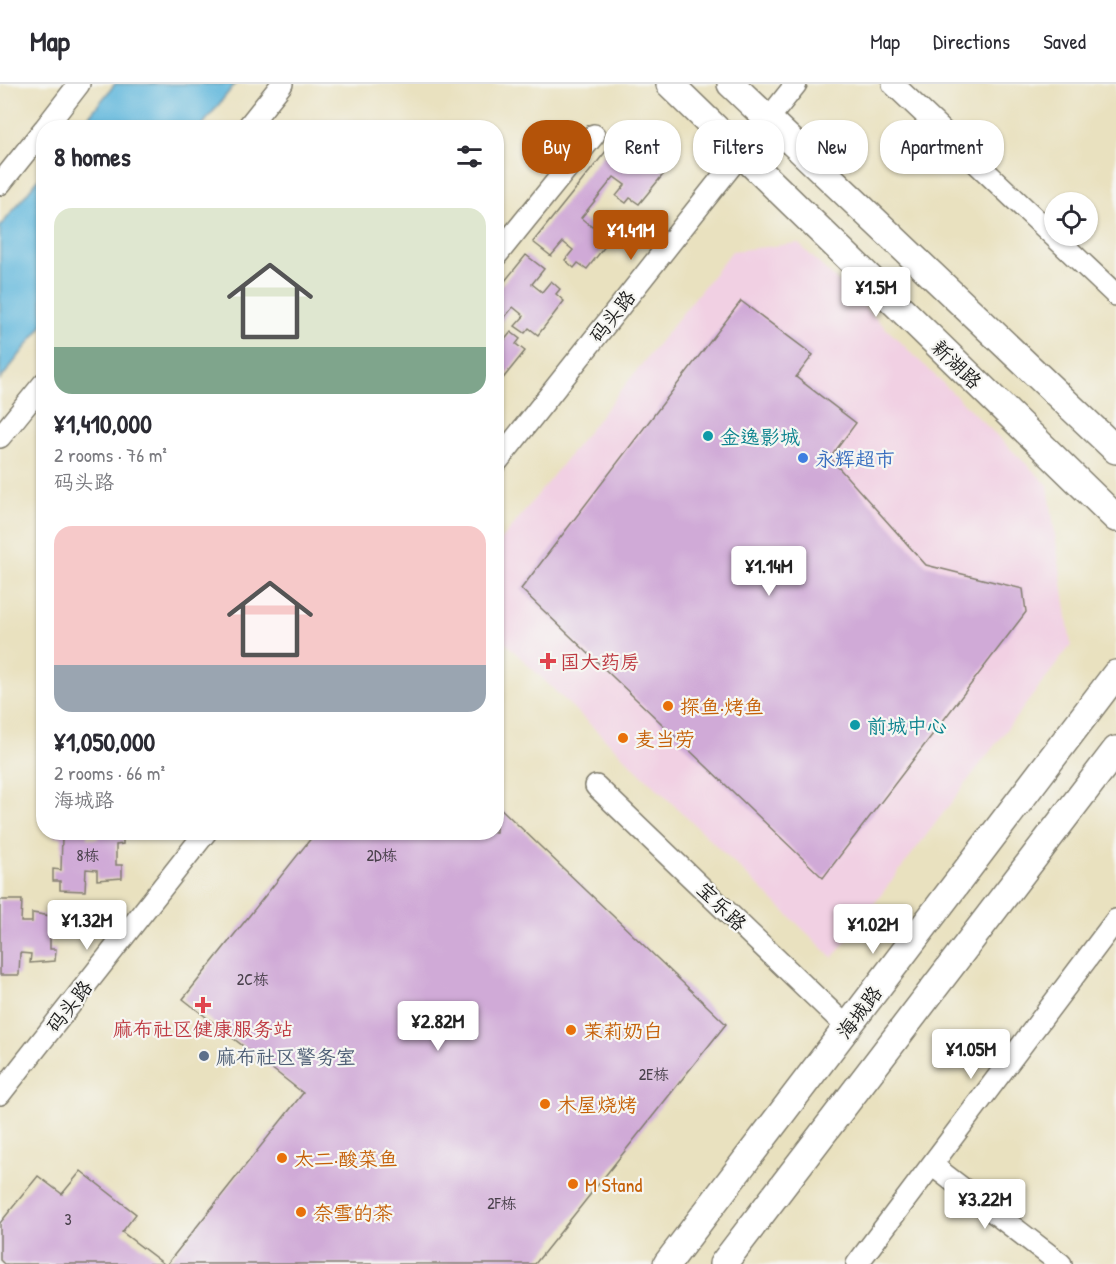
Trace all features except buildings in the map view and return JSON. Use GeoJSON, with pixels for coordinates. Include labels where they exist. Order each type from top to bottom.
{"type":"FeatureCollection","features":[{"type":"Feature","properties":{"kind":"main road","name":"新湖路"},"geometry":{"type":"LineString","coordinates":[[670,84],[706,120]]}},
{"type":"Feature","properties":{"kind":"main road"},"geometry":{"type":"LineString","coordinates":[[731,84],[1115,448]]}},
{"type":"Feature","properties":{"kind":"main road","name":"新湖路"},"geometry":{"type":"LineString","coordinates":[[761,174],[1116,518]]}},
{"type":"Feature","properties":{"kind":"main road"},"geometry":{"type":"LineString","coordinates":[[1084,487],[1116,538]]}},
{"type":"Feature","properties":{"kind":"main road","name":"海城路"},"geometry":{"type":"LineString","coordinates":[[667,1264],[1116,674]]}},
{"type":"Feature","properties":{"kind":"main road"},"geometry":{"type":"LineString","coordinates":[[723,1264],[1116,750]]}},
{"type":"Feature","properties":{"kind":"street"},"geometry":{"type":"LineString","coordinates":[[50,120],[79,84]]}},
{"type":"Feature","properties":{"kind":"street"},"geometry":{"type":"LineString","coordinates":[[254,120],[282,84]]}},
{"type":"Feature","properties":{"kind":"street","name":"码头路"},"geometry":{"type":"LineString","coordinates":[[768,119],[796,84]]}},
{"type":"Feature","properties":{"kind":"street"},"geometry":{"type":"LineString","coordinates":[[893,84],[1116,295]]}},
{"type":"Feature","properties":{"kind":"street"},"geometry":{"type":"LineString","coordinates":[[504,246],[594,135]]}},
{"type":"Feature","properties":{"kind":"street"},"geometry":{"type":"LineString","coordinates":[[0,184],[36,138]]}},
{"type":"Feature","properties":{"kind":"street","name":"码头路"},"geometry":{"type":"LineString","coordinates":[[504,453],[724,174]]}},
{"type":"Feature","properties":{"kind":"street"},"geometry":{"type":"LineString","coordinates":[[0,437],[36,393]]}},
{"type":"Feature","properties":{"kind":"street","name":"宝乐路"},"geometry":{"type":"LineString","coordinates":[[596,786],[847,1027]]}},
{"type":"Feature","properties":{"kind":"street","name":"码头路"},"geometry":{"type":"LineString","coordinates":[[0,1094],[200,840]]}},
{"type":"Feature","properties":{"kind":"street"},"geometry":{"type":"LineString","coordinates":[[857,1264],[1116,920]]}},
{"type":"Feature","properties":{"kind":"street"},"geometry":{"type":"LineString","coordinates":[[932,1165],[1061,1264]]}},
{"type":"Feature","properties":{"kind":"shaded area","name":"前城中心"},"geometry":{"type":"Polygon","coordinates":[[[798,243],[1048,485],[1071,645],[833,958],[504,642],[504,537],[732,251],[798,243]]]}},
{"type":"Feature","properties":{"kind":"water"},"geometry":{"type":"Polygon","coordinates":[[[115,84],[235,84],[207,120],[86,120],[115,84]]]}},
{"type":"Feature","properties":{"kind":"water"},"geometry":{"type":"Polygon","coordinates":[[[36,182],[36,334],[0,380],[0,227],[36,182]]]}},
{"type":"Feature","properties":{"kind":"place","name":"金逸影城"},"geometry":{"type":"Point","coordinates":[708,436]}},
{"type":"Feature","properties":{"kind":"place","name":"永辉超市"},"geometry":{"type":"Point","coordinates":[803,458]}},
{"type":"Feature","properties":{"kind":"place","name":"国大药房"},"geometry":{"type":"Point","coordinates":[548,661]}},
{"type":"Feature","properties":{"kind":"place","name":"探鱼·烤鱼"},"geometry":{"type":"Point","coordinates":[668,706]}},
{"type":"Feature","properties":{"kind":"place","name":"前城中心"},"geometry":{"type":"Point","coordinates":[855,725]}},
{"type":"Feature","properties":{"kind":"place","name":"麦当劳"},"geometry":{"type":"Point","coordinates":[623,738]}},
{"type":"Feature","properties":{"kind":"place","name":"麻布社区健康服务站"},"geometry":{"type":"Point","coordinates":[203,1005]}},
{"type":"Feature","properties":{"kind":"place","name":"茉莉奶白"},"geometry":{"type":"Point","coordinates":[571,1030]}},
{"type":"Feature","properties":{"kind":"place","name":"麻布社区警务室"},"geometry":{"type":"Point","coordinates":[204,1056]}},
{"type":"Feature","properties":{"kind":"place","name":"木屋烧烤"},"geometry":{"type":"Point","coordinates":[545,1104]}},
{"type":"Feature","properties":{"kind":"place","name":"太二·酸菜鱼"},"geometry":{"type":"Point","coordinates":[282,1158]}},
{"type":"Feature","properties":{"kind":"place","name":"M Stand"},"geometry":{"type":"Point","coordinates":[573,1184]}},
{"type":"Feature","properties":{"kind":"place","name":"奈雪的茶"},"geometry":{"type":"Point","coordinates":[301,1212]}}]}
